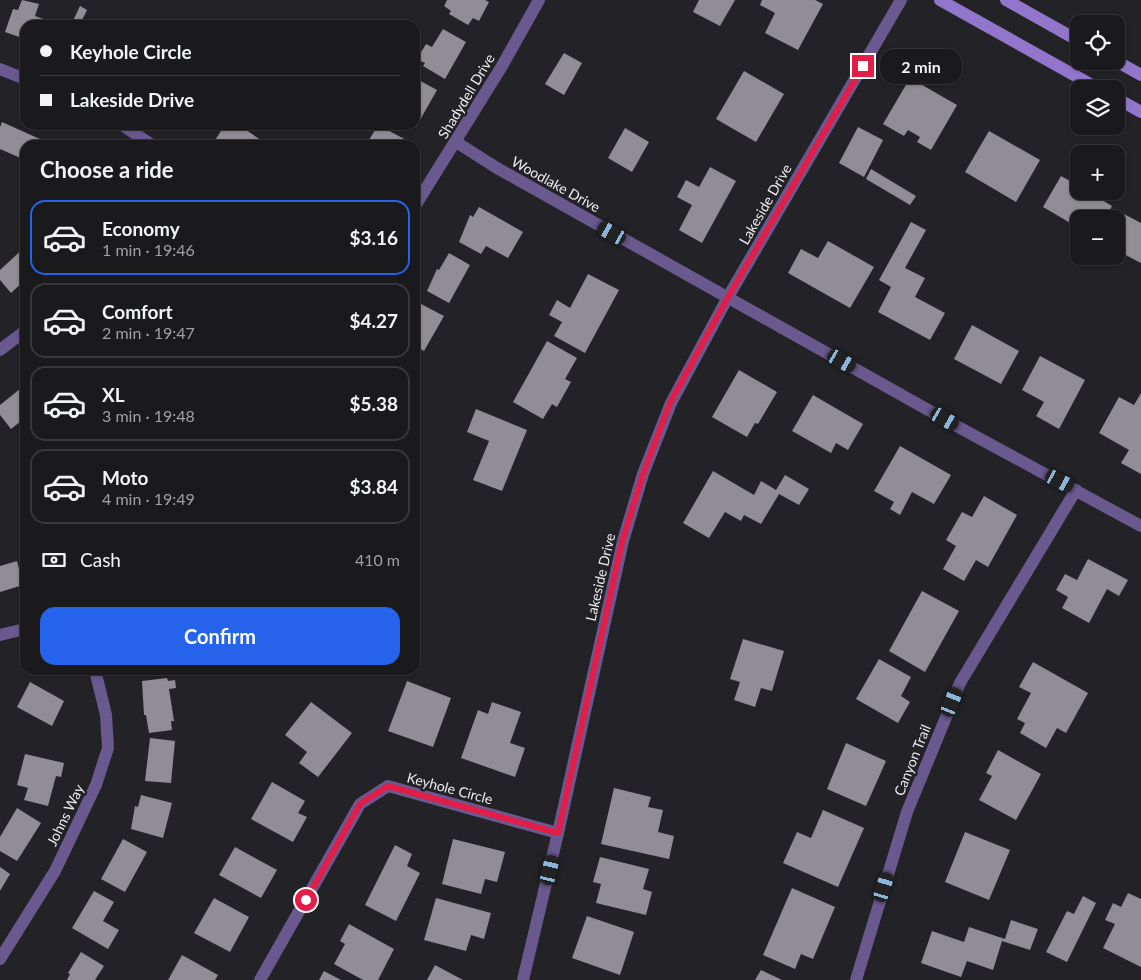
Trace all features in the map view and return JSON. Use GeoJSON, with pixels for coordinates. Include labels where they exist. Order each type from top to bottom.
{"type":"FeatureCollection","features":[{"type":"Feature","properties":{"kind":"main road"},"geometry":{"type":"LineString","coordinates":[[940,0],[1083,80]]}},
{"type":"Feature","properties":{"kind":"main road"},"geometry":{"type":"LineString","coordinates":[[1006,0],[1070,36]]}},
{"type":"Feature","properties":{"kind":"main road"},"geometry":{"type":"LineString","coordinates":[[1125,66],[1141,75]]}},
{"type":"Feature","properties":{"kind":"main road"},"geometry":{"type":"LineString","coordinates":[[1125,103],[1141,112]]}},
{"type":"Feature","properties":{"kind":"street","name":"Shadydell Drive"},"geometry":{"type":"LineString","coordinates":[[420,198],[456,142],[539,0]]}},
{"type":"Feature","properties":{"kind":"street","name":"Lakeside Drive"},"geometry":{"type":"LineString","coordinates":[[523,980],[558,833],[622,542],[643,474],[670,403],[728,297],[901,0]]}},
{"type":"Feature","properties":{"kind":"street"},"geometry":{"type":"LineString","coordinates":[[0,69],[20,77]]}},
{"type":"Feature","properties":{"kind":"street"},"geometry":{"type":"LineString","coordinates":[[130,130],[144,140]]}},
{"type":"Feature","properties":{"kind":"street","name":"Woodlake Drive"},"geometry":{"type":"LineString","coordinates":[[456,142],[497,168],[1141,526]]}},
{"type":"Feature","properties":{"kind":"street"},"geometry":{"type":"LineString","coordinates":[[0,350],[20,335]]}},
{"type":"Feature","properties":{"kind":"street","name":"Canyon Trail"},"geometry":{"type":"LineString","coordinates":[[856,980],[907,812],[960,683],[1076,490]]}},
{"type":"Feature","properties":{"kind":"street"},"geometry":{"type":"LineString","coordinates":[[0,636],[20,630]]}},
{"type":"Feature","properties":{"kind":"street","name":"Johns Way"},"geometry":{"type":"LineString","coordinates":[[0,959],[55,871],[96,785],[108,748],[106,714],[96,675]]}},
{"type":"Feature","properties":{"kind":"street","name":"Keyhole Circle"},"geometry":{"type":"LineString","coordinates":[[260,980],[360,804],[388,786],[558,833]]}},
{"type":"Feature","properties":{"kind":"building"},"geometry":{"type":"Polygon","coordinates":[[[22,0],[39,4],[35,16],[46,20],[20,20],[20,37],[5,32],[13,9],[18,10],[22,0]]]}},
{"type":"Feature","properties":{"kind":"building"},"geometry":{"type":"Polygon","coordinates":[[[447,0],[485,0],[489,2],[479,21],[473,18],[468,25],[449,14],[451,11],[444,6],[447,0]]]}},
{"type":"Feature","properties":{"kind":"building"},"geometry":{"type":"Polygon","coordinates":[[[699,0],[735,0],[720,26],[693,12],[699,0]]]}},
{"type":"Feature","properties":{"kind":"building"},"geometry":{"type":"Polygon","coordinates":[[[762,0],[815,0],[823,4],[798,50],[765,33],[775,13],[760,5],[762,0]]]}},
{"type":"Feature","properties":{"kind":"building"},"geometry":{"type":"Polygon","coordinates":[[[80,6],[87,10],[82,20],[73,20],[80,6]]]}},
{"type":"Feature","properties":{"kind":"building"},"geometry":{"type":"Polygon","coordinates":[[[443,29],[466,42],[445,79],[423,66],[425,63],[420,60],[420,54],[426,44],[432,47],[443,29]]]}},
{"type":"Feature","properties":{"kind":"building"},"geometry":{"type":"Polygon","coordinates":[[[564,53],[582,63],[564,95],[545,84],[564,53]]]}},
{"type":"Feature","properties":{"kind":"building"},"geometry":{"type":"Polygon","coordinates":[[[744,71],[784,94],[756,142],[716,119],[744,71]]]}},
{"type":"Feature","properties":{"kind":"building"},"geometry":{"type":"Polygon","coordinates":[[[910,78],[957,105],[931,150],[917,142],[920,137],[908,130],[904,136],[883,124],[910,78]]]}},
{"type":"Feature","properties":{"kind":"building"},"geometry":{"type":"Polygon","coordinates":[[[420,81],[437,90],[420,120],[420,81]]]}},
{"type":"Feature","properties":{"kind":"building"},"geometry":{"type":"Polygon","coordinates":[[[2,122],[42,140],[20,140],[20,158],[0,149],[0,127],[2,122]]]}},
{"type":"Feature","properties":{"kind":"building"},"geometry":{"type":"Polygon","coordinates":[[[858,127],[883,140],[864,177],[839,163],[858,127]]]}},
{"type":"Feature","properties":{"kind":"building"},"geometry":{"type":"Polygon","coordinates":[[[625,128],[649,142],[632,172],[608,158],[625,128]]]}},
{"type":"Feature","properties":{"kind":"building"},"geometry":{"type":"Polygon","coordinates":[[[222,130],[246,130],[261,140],[215,140],[222,130]]]}},
{"type":"Feature","properties":{"kind":"building"},"geometry":{"type":"Polygon","coordinates":[[[375,130],[387,130],[406,140],[369,140],[375,130]]]}},
{"type":"Feature","properties":{"kind":"building"},"geometry":{"type":"Polygon","coordinates":[[[989,131],[1040,160],[1016,202],[965,172],[989,131]]]}},
{"type":"Feature","properties":{"kind":"building"},"geometry":{"type":"Polygon","coordinates":[[[710,167],[736,181],[702,243],[679,230],[692,205],[677,197],[686,180],[699,187],[710,167]]]}},
{"type":"Feature","properties":{"kind":"building"},"geometry":{"type":"Polygon","coordinates":[[[871,169],[916,196],[910,205],[866,179],[871,169]]]}},
{"type":"Feature","properties":{"kind":"building"},"geometry":{"type":"Polygon","coordinates":[[[1061,176],[1070,181],[1070,200],[1102,200],[1112,206],[1110,210],[1070,210],[1070,223],[1043,207],[1061,176]]]}},
{"type":"Feature","properties":{"kind":"building"},"geometry":{"type":"Polygon","coordinates":[[[479,207],[523,232],[508,258],[486,246],[481,254],[459,242],[470,215],[473,217],[479,207]]]}},
{"type":"Feature","properties":{"kind":"building"},"geometry":{"type":"Polygon","coordinates":[[[1125,215],[1141,223],[1141,263],[1125,255],[1125,215]]]}},
{"type":"Feature","properties":{"kind":"building"},"geometry":{"type":"Polygon","coordinates":[[[911,222],[926,230],[905,268],[925,278],[915,297],[945,313],[930,340],[878,312],[891,287],[879,280],[911,222]]]}},
{"type":"Feature","properties":{"kind":"building"},"geometry":{"type":"Polygon","coordinates":[[[828,241],[874,267],[850,308],[788,273],[801,249],[818,258],[828,241]]]}},
{"type":"Feature","properties":{"kind":"building"},"geometry":{"type":"Polygon","coordinates":[[[20,252],[20,285],[11,293],[0,280],[0,270],[20,252]]]}},
{"type":"Feature","properties":{"kind":"building"},"geometry":{"type":"Polygon","coordinates":[[[449,253],[470,265],[449,303],[427,291],[437,269],[439,270],[449,253]]]}},
{"type":"Feature","properties":{"kind":"building"},"geometry":{"type":"Polygon","coordinates":[[[588,274],[619,290],[585,353],[554,336],[562,322],[549,315],[557,300],[570,308],[588,274]]]}},
{"type":"Feature","properties":{"kind":"building"},"geometry":{"type":"Polygon","coordinates":[[[421,304],[444,316],[424,351],[420,349],[421,304]]]}},
{"type":"Feature","properties":{"kind":"building"},"geometry":{"type":"Polygon","coordinates":[[[972,325],[1019,351],[1001,384],[954,359],[972,325]]]}},
{"type":"Feature","properties":{"kind":"building"},"geometry":{"type":"Polygon","coordinates":[[[547,341],[577,358],[565,379],[571,382],[557,407],[552,404],[543,419],[513,402],[547,341]]]}},
{"type":"Feature","properties":{"kind":"building"},"geometry":{"type":"Polygon","coordinates":[[[1040,356],[1085,380],[1059,429],[1036,416],[1044,402],[1022,390],[1040,356]]]}},
{"type":"Feature","properties":{"kind":"building"},"geometry":{"type":"Polygon","coordinates":[[[739,370],[777,392],[758,424],[755,423],[747,437],[712,417],[739,370]]]}},
{"type":"Feature","properties":{"kind":"building"},"geometry":{"type":"Polygon","coordinates":[[[20,389],[20,422],[11,429],[0,415],[0,405],[20,389]]]}},
{"type":"Feature","properties":{"kind":"building"},"geometry":{"type":"Polygon","coordinates":[[[1141,393],[1141,474],[1121,463],[1129,450],[1099,433],[1119,397],[1134,405],[1141,393]]]}},
{"type":"Feature","properties":{"kind":"building"},"geometry":{"type":"Polygon","coordinates":[[[813,395],[863,424],[848,450],[836,443],[831,453],[792,431],[813,395]]]}},
{"type":"Feature","properties":{"kind":"building"},"geometry":{"type":"Polygon","coordinates":[[[476,409],[527,430],[502,491],[473,480],[489,441],[467,432],[476,409]]]}},
{"type":"Feature","properties":{"kind":"building"},"geometry":{"type":"Polygon","coordinates":[[[900,446],[951,475],[934,504],[912,492],[900,515],[890,509],[894,502],[874,491],[900,446]]]}},
{"type":"Feature","properties":{"kind":"building"},"geometry":{"type":"Polygon","coordinates":[[[713,471],[754,495],[761,481],[776,490],[785,475],[809,489],[799,505],[779,494],[761,524],[744,515],[741,521],[725,512],[709,538],[683,523],[713,471]]]}},
{"type":"Feature","properties":{"kind":"building"},"geometry":{"type":"Polygon","coordinates":[[[984,496],[1017,515],[988,567],[976,560],[964,581],[943,569],[956,546],[946,540],[962,512],[972,517],[984,496]]]}},
{"type":"Feature","properties":{"kind":"building"},"geometry":{"type":"Polygon","coordinates":[[[1088,559],[1128,580],[1119,596],[1107,589],[1089,623],[1062,608],[1068,597],[1056,590],[1065,574],[1077,580],[1088,559]]]}},
{"type":"Feature","properties":{"kind":"building"},"geometry":{"type":"Polygon","coordinates":[[[17,561],[20,573],[20,586],[0,592],[0,566],[17,561]]]}},
{"type":"Feature","properties":{"kind":"building"},"geometry":{"type":"Polygon","coordinates":[[[922,591],[959,611],[925,672],[889,651],[922,591]]]}},
{"type":"Feature","properties":{"kind":"building"},"geometry":{"type":"Polygon","coordinates":[[[743,639],[784,651],[772,691],[761,688],[755,707],[734,700],[740,682],[730,679],[743,639]]]}},
{"type":"Feature","properties":{"kind":"building"},"geometry":{"type":"Polygon","coordinates":[[[879,659],[911,677],[901,696],[910,702],[898,723],[856,699],[879,659]]]}},
{"type":"Feature","properties":{"kind":"building"},"geometry":{"type":"Polygon","coordinates":[[[1033,662],[1088,693],[1066,733],[1057,728],[1046,748],[1020,733],[1025,723],[1017,719],[1031,693],[1019,687],[1033,662]]]}},
{"type":"Feature","properties":{"kind":"building"},"geometry":{"type":"Polygon","coordinates":[[[167,678],[168,681],[175,680],[176,688],[169,689],[174,721],[171,721],[172,730],[149,733],[146,715],[144,715],[142,681],[167,678]]]}},
{"type":"Feature","properties":{"kind":"building"},"geometry":{"type":"Polygon","coordinates":[[[407,681],[451,698],[433,747],[388,731],[407,681]]]}},
{"type":"Feature","properties":{"kind":"building"},"geometry":{"type":"Polygon","coordinates":[[[30,682],[64,701],[52,726],[17,707],[30,682]]]}},
{"type":"Feature","properties":{"kind":"building"},"geometry":{"type":"Polygon","coordinates":[[[311,702],[352,733],[318,777],[299,763],[307,752],[285,735],[311,702]]]}},
{"type":"Feature","properties":{"kind":"building"},"geometry":{"type":"Polygon","coordinates":[[[492,702],[521,712],[510,743],[525,748],[515,777],[461,758],[478,710],[488,714],[492,702]]]}},
{"type":"Feature","properties":{"kind":"building"},"geometry":{"type":"Polygon","coordinates":[[[150,738],[175,741],[171,783],[145,781],[150,738]]]}},
{"type":"Feature","properties":{"kind":"building"},"geometry":{"type":"Polygon","coordinates":[[[846,743],[886,761],[866,806],[827,789],[846,743]]]}},
{"type":"Feature","properties":{"kind":"building"},"geometry":{"type":"Polygon","coordinates":[[[998,750],[1041,774],[1016,820],[979,800],[992,776],[986,773],[998,750]]]}},
{"type":"Feature","properties":{"kind":"building"},"geometry":{"type":"Polygon","coordinates":[[[25,754],[64,763],[61,777],[56,776],[48,806],[24,800],[28,788],[17,785],[25,754]]]}},
{"type":"Feature","properties":{"kind":"building"},"geometry":{"type":"Polygon","coordinates":[[[272,782],[305,801],[298,813],[307,817],[293,842],[251,819],[272,782]]]}},
{"type":"Feature","properties":{"kind":"building"},"geometry":{"type":"Polygon","coordinates":[[[614,788],[651,797],[648,807],[663,810],[658,832],[674,836],[669,859],[601,844],[614,788]]]}},
{"type":"Feature","properties":{"kind":"building"},"geometry":{"type":"Polygon","coordinates":[[[141,795],[172,803],[163,838],[131,829],[135,806],[138,807],[141,795]]]}},
{"type":"Feature","properties":{"kind":"building"},"geometry":{"type":"Polygon","coordinates":[[[17,808],[41,823],[17,861],[0,851],[0,837],[17,808]]]}},
{"type":"Feature","properties":{"kind":"building"},"geometry":{"type":"Polygon","coordinates":[[[823,810],[864,828],[838,887],[783,863],[797,832],[811,838],[823,810]]]}},
{"type":"Feature","properties":{"kind":"building"},"geometry":{"type":"Polygon","coordinates":[[[965,832],[1010,850],[989,900],[945,882],[965,832]]]}},
{"type":"Feature","properties":{"kind":"building"},"geometry":{"type":"Polygon","coordinates":[[[123,839],[147,852],[125,892],[101,879],[123,839]]]}},
{"type":"Feature","properties":{"kind":"building"},"geometry":{"type":"Polygon","coordinates":[[[453,839],[505,852],[497,882],[485,879],[481,894],[442,884],[453,839]]]}},
{"type":"Feature","properties":{"kind":"building"},"geometry":{"type":"Polygon","coordinates":[[[395,845],[412,854],[407,866],[420,873],[396,921],[365,905],[395,845]]]}},
{"type":"Feature","properties":{"kind":"building"},"geometry":{"type":"Polygon","coordinates":[[[235,847],[277,870],[261,898],[219,875],[235,847]]]}},
{"type":"Feature","properties":{"kind":"building"},"geometry":{"type":"Polygon","coordinates":[[[600,857],[649,869],[643,889],[652,892],[646,915],[596,903],[601,884],[593,882],[600,857]]]}},
{"type":"Feature","properties":{"kind":"building"},"geometry":{"type":"Polygon","coordinates":[[[0,867],[10,874],[0,891],[0,867]]]}},
{"type":"Feature","properties":{"kind":"building"},"geometry":{"type":"Polygon","coordinates":[[[792,888],[835,907],[813,959],[801,954],[795,969],[763,955],[792,888]]]}},
{"type":"Feature","properties":{"kind":"building"},"geometry":{"type":"Polygon","coordinates":[[[94,891],[114,902],[103,921],[119,930],[108,949],[72,928],[94,891]]]}},
{"type":"Feature","properties":{"kind":"building"},"geometry":{"type":"Polygon","coordinates":[[[1128,893],[1141,899],[1141,967],[1103,948],[1115,924],[1105,920],[1113,903],[1121,907],[1128,893]]]}},
{"type":"Feature","properties":{"kind":"building"},"geometry":{"type":"Polygon","coordinates":[[[1083,896],[1096,903],[1067,962],[1046,952],[1067,911],[1074,914],[1083,896]]]}},
{"type":"Feature","properties":{"kind":"building"},"geometry":{"type":"Polygon","coordinates":[[[214,898],[249,917],[230,952],[194,933],[214,898]]]}},
{"type":"Feature","properties":{"kind":"building"},"geometry":{"type":"Polygon","coordinates":[[[436,898],[491,913],[484,939],[471,935],[466,951],[424,940],[436,898]]]}},
{"type":"Feature","properties":{"kind":"building"},"geometry":{"type":"Polygon","coordinates":[[[587,916],[634,932],[620,975],[572,958],[587,916]]]}},
{"type":"Feature","properties":{"kind":"building"},"geometry":{"type":"Polygon","coordinates":[[[1011,920],[1038,929],[1030,950],[1002,941],[993,970],[967,961],[961,977],[921,963],[932,931],[964,942],[969,927],[1005,939],[1011,920]]]}},
{"type":"Feature","properties":{"kind":"building"},"geometry":{"type":"Polygon","coordinates":[[[349,924],[394,949],[378,980],[363,980],[334,964],[345,944],[340,941],[349,924]]]}},
{"type":"Feature","properties":{"kind":"building"},"geometry":{"type":"Polygon","coordinates":[[[81,952],[104,966],[95,980],[67,980],[70,974],[68,973],[81,952]]]}},
{"type":"Feature","properties":{"kind":"building"},"geometry":{"type":"Polygon","coordinates":[[[182,955],[218,975],[215,980],[168,980],[182,955]]]}},
{"type":"Feature","properties":{"kind":"building"},"geometry":{"type":"Polygon","coordinates":[[[435,965],[463,980],[427,980],[435,965]]]}},
{"type":"Feature","properties":{"kind":"building"},"geometry":{"type":"Polygon","coordinates":[[[761,970],[782,980],[755,980],[761,970]]]}},
{"type":"Feature","properties":{"kind":"building"},"geometry":{"type":"Polygon","coordinates":[[[324,971],[341,980],[319,980],[324,971]]]}},
{"type":"Feature","properties":{"kind":"route"},"geometry":{"type":"LineString","coordinates":[[306,900],[360,804],[388,786],[558,833],[622,542],[643,474],[670,403],[728,297],[863,66]]}}]}
